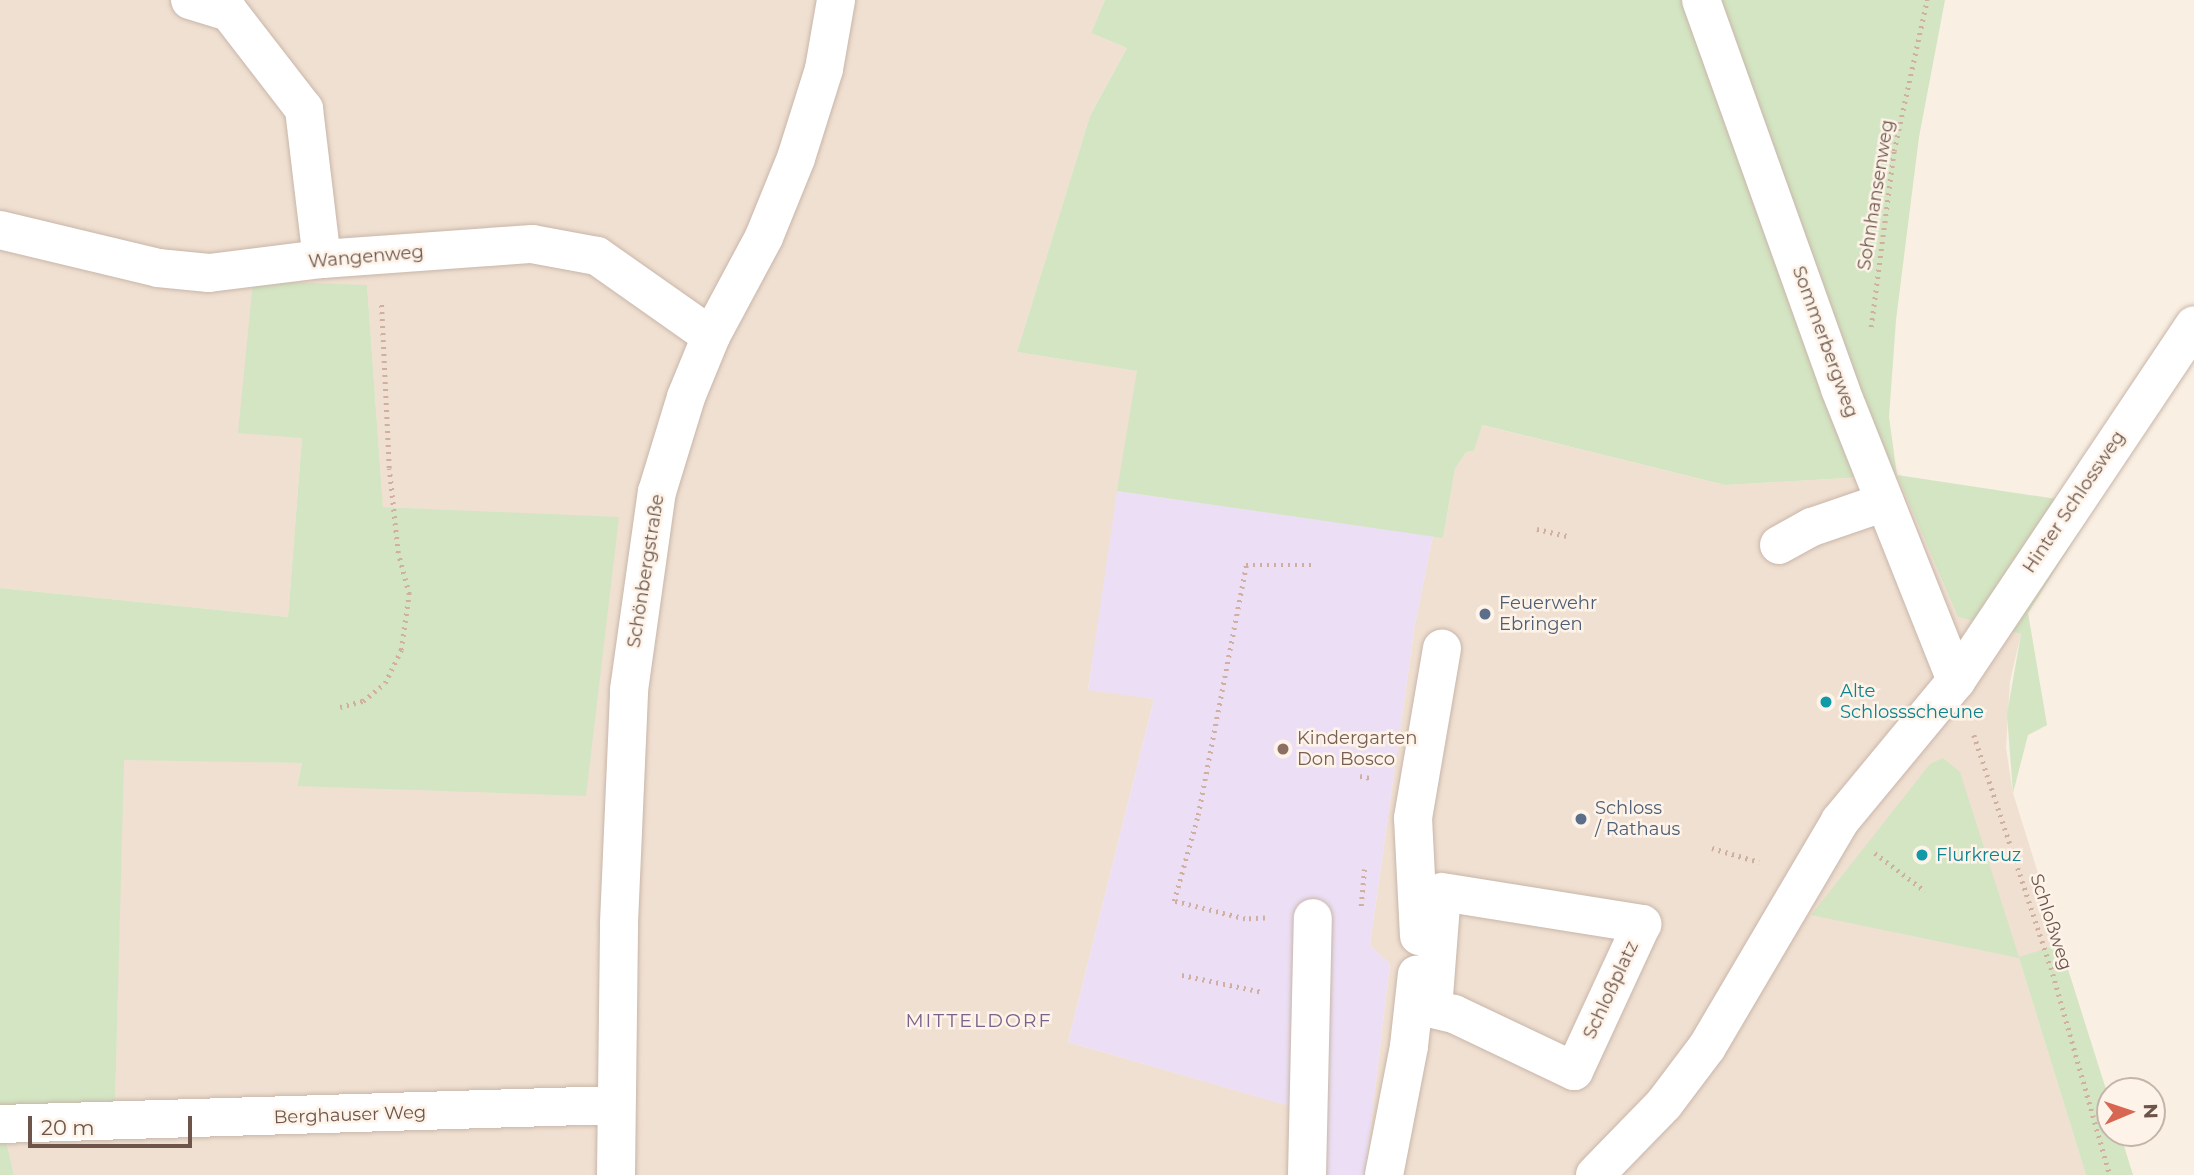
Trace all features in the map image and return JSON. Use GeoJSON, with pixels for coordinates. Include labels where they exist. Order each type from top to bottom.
{"type":"FeatureCollection","features":[{"type":"Feature","properties":{"kind":"street"},"geometry":{"type":"LineString","coordinates":[[190,0],[229,12],[304,109],[322,259]]}},
{"type":"Feature","properties":{"kind":"street","name":"Schönbergstraße"},"geometry":{"type":"LineString","coordinates":[[616,1175],[619,923],[633,654],[657,492],[686,397],[712,336],[764,237],[796,158],[824,69],[836,0]]}},
{"type":"Feature","properties":{"kind":"street","name":"Sommerbergweg"},"geometry":{"type":"LineString","coordinates":[[1701,0],[1840,389],[1956,681]]}},
{"type":"Feature","properties":{"kind":"street","name":"Wangenweg"},"geometry":{"type":"LineString","coordinates":[[0,230],[158,268],[209,273],[322,259],[532,244],[597,256],[712,336]]}},
{"type":"Feature","properties":{"kind":"street","name":"Hinter Schlossweg"},"geometry":{"type":"LineString","coordinates":[[1956,681],[2194,325]]}},
{"type":"Feature","properties":{"kind":"street"},"geometry":{"type":"LineString","coordinates":[[1779,545],[1812,527],[1885,502]]}},
{"type":"Feature","properties":{"kind":"street"},"geometry":{"type":"LineString","coordinates":[[1430,936],[1413,818],[1442,648]]}},
{"type":"Feature","properties":{"kind":"street"},"geometry":{"type":"LineString","coordinates":[[1595,1175],[1664,1104],[1707,1047],[1840,821],[1956,681]]}},
{"type":"Feature","properties":{"kind":"street","name":"Schloßplatz"},"geometry":{"type":"LineString","coordinates":[[1384,1175],[1430,936],[1442,892],[1642,924],[1574,1071],[1454,1014],[1433,1009],[1430,936]]}},
{"type":"Feature","properties":{"kind":"street"},"geometry":{"type":"LineString","coordinates":[[1307,1175],[1313,918]]}},
{"type":"Feature","properties":{"kind":"street","name":"Berghauser Weg"},"geometry":{"type":"LineString","coordinates":[[0,1124],[616,1105]]}},
{"type":"Feature","properties":{"kind":"path","name":"Sohnhansenweg"},"geometry":{"type":"LineString","coordinates":[[1840,389],[1870,331],[1894,151],[1927,0]]}},
{"type":"Feature","properties":{"kind":"path"},"geometry":{"type":"LineString","coordinates":[[340,706],[363,701],[385,683],[401,650],[409,594],[398,553],[389,468],[379,255]]}},
{"type":"Feature","properties":{"kind":"path"},"geometry":{"type":"LineString","coordinates":[[1537,529],[1567,536]]}},
{"type":"Feature","properties":{"kind":"path"},"geometry":{"type":"LineString","coordinates":[[1313,918],[1245,919],[1174,901],[1198,815],[1246,565],[1316,565]]}},
{"type":"Feature","properties":{"kind":"path","name":"Schloßweg"},"geometry":{"type":"LineString","coordinates":[[1956,681],[2050,963],[2110,1175]]}},
{"type":"Feature","properties":{"kind":"path"},"geometry":{"type":"LineString","coordinates":[[1712,848],[1772,867]]}},
{"type":"Feature","properties":{"kind":"path"},"geometry":{"type":"LineString","coordinates":[[1887,864],[1924,891]]}},
{"type":"Feature","properties":{"kind":"path"},"geometry":{"type":"LineString","coordinates":[[1182,975],[1261,992],[1312,1015]]}},
{"type":"Feature","properties":{"kind":"shaded area"},"geometry":{"type":"Polygon","coordinates":[[[0,0],[1105,0],[1091,33],[1127,48],[1090,116],[1017,352],[1138,371],[1088,689],[1154,699],[1068,1042],[1294,1107],[1291,1175],[14,1175],[6,1140],[115,1106],[123,759],[302,763],[297,785],[619,518],[383,507],[367,286],[302,438],[288,617],[0,588],[0,0]]]}},
{"type":"Feature","properties":{"kind":"shaded area"},"geometry":{"type":"Polygon","coordinates":[[[1481,425],[1725,485],[1897,475],[1958,617],[2021,634],[2010,681],[2006,748],[2013,793],[2060,944],[2019,958],[2086,1175],[1365,1175],[1390,964],[1370,945],[1415,624],[1433,536],[1443,538],[1455,469],[1466,452],[1474,451],[1481,425]]]}},
{"type":"Feature","properties":{"kind":"shaded area"},"geometry":{"type":"Polygon","coordinates":[[[1117,491],[1433,536],[1415,624],[1370,945],[1390,964],[1365,1175],[1291,1175],[1293,1107],[1068,1042],[1154,699],[1088,690],[1117,491]]]}},
{"type":"Feature","properties":{"kind":"green space"},"geometry":{"type":"Polygon","coordinates":[[[1105,0],[1945,0],[1919,137],[1896,320],[1889,417],[1897,475],[1725,485],[1482,425],[1474,451],[1466,452],[1455,469],[1443,538],[1117,491],[1137,371],[1017,352],[1090,116],[1127,48],[1091,33],[1105,0]]]}},
{"type":"Feature","properties":{"kind":"green space"},"geometry":{"type":"Polygon","coordinates":[[[253,281],[367,285],[383,507],[619,517],[586,796],[297,786],[302,763],[124,760],[115,1106],[0,1110],[0,588],[288,617],[302,438],[238,433],[253,281]]]}},
{"type":"Feature","properties":{"kind":"green space"},"geometry":{"type":"Polygon","coordinates":[[[1897,475],[2096,505],[2028,613],[2047,725],[2028,735],[2013,793],[2007,714],[2021,634],[1958,617],[1897,475]]]}},
{"type":"Feature","properties":{"kind":"green space"},"geometry":{"type":"Polygon","coordinates":[[[1943,758],[1960,772],[2019,957],[2060,944],[2102,1077],[2096,1077],[2096,1147],[2124,1147],[2133,1175],[2086,1175],[2019,958],[1811,915],[1930,764],[1943,758]]]}},
{"type":"Feature","properties":{"kind":"green space"},"geometry":{"type":"Polygon","coordinates":[[[0,1139],[6,1140],[14,1175],[0,1175],[0,1139]]]}},
{"type":"Feature","properties":{"kind":"place","name":"Feuerwehr Ebringen"},"geometry":{"type":"Point","coordinates":[1485,614]}},
{"type":"Feature","properties":{"kind":"place","name":"Alte Schlossscheune"},"geometry":{"type":"Point","coordinates":[1826,702]}},
{"type":"Feature","properties":{"kind":"place","name":"Kindergarten Don Bosco"},"geometry":{"type":"Point","coordinates":[1283,749]}},
{"type":"Feature","properties":{"kind":"place","name":"Schloss / Rathaus"},"geometry":{"type":"Point","coordinates":[1581,819]}},
{"type":"Feature","properties":{"kind":"place","name":"Flurkreuz"},"geometry":{"type":"Point","coordinates":[1922,855]}},
{"type":"Feature","properties":{"kind":"district","name":"MITTELDORF"},"geometry":{"type":"Point","coordinates":[979,1021]}}]}
